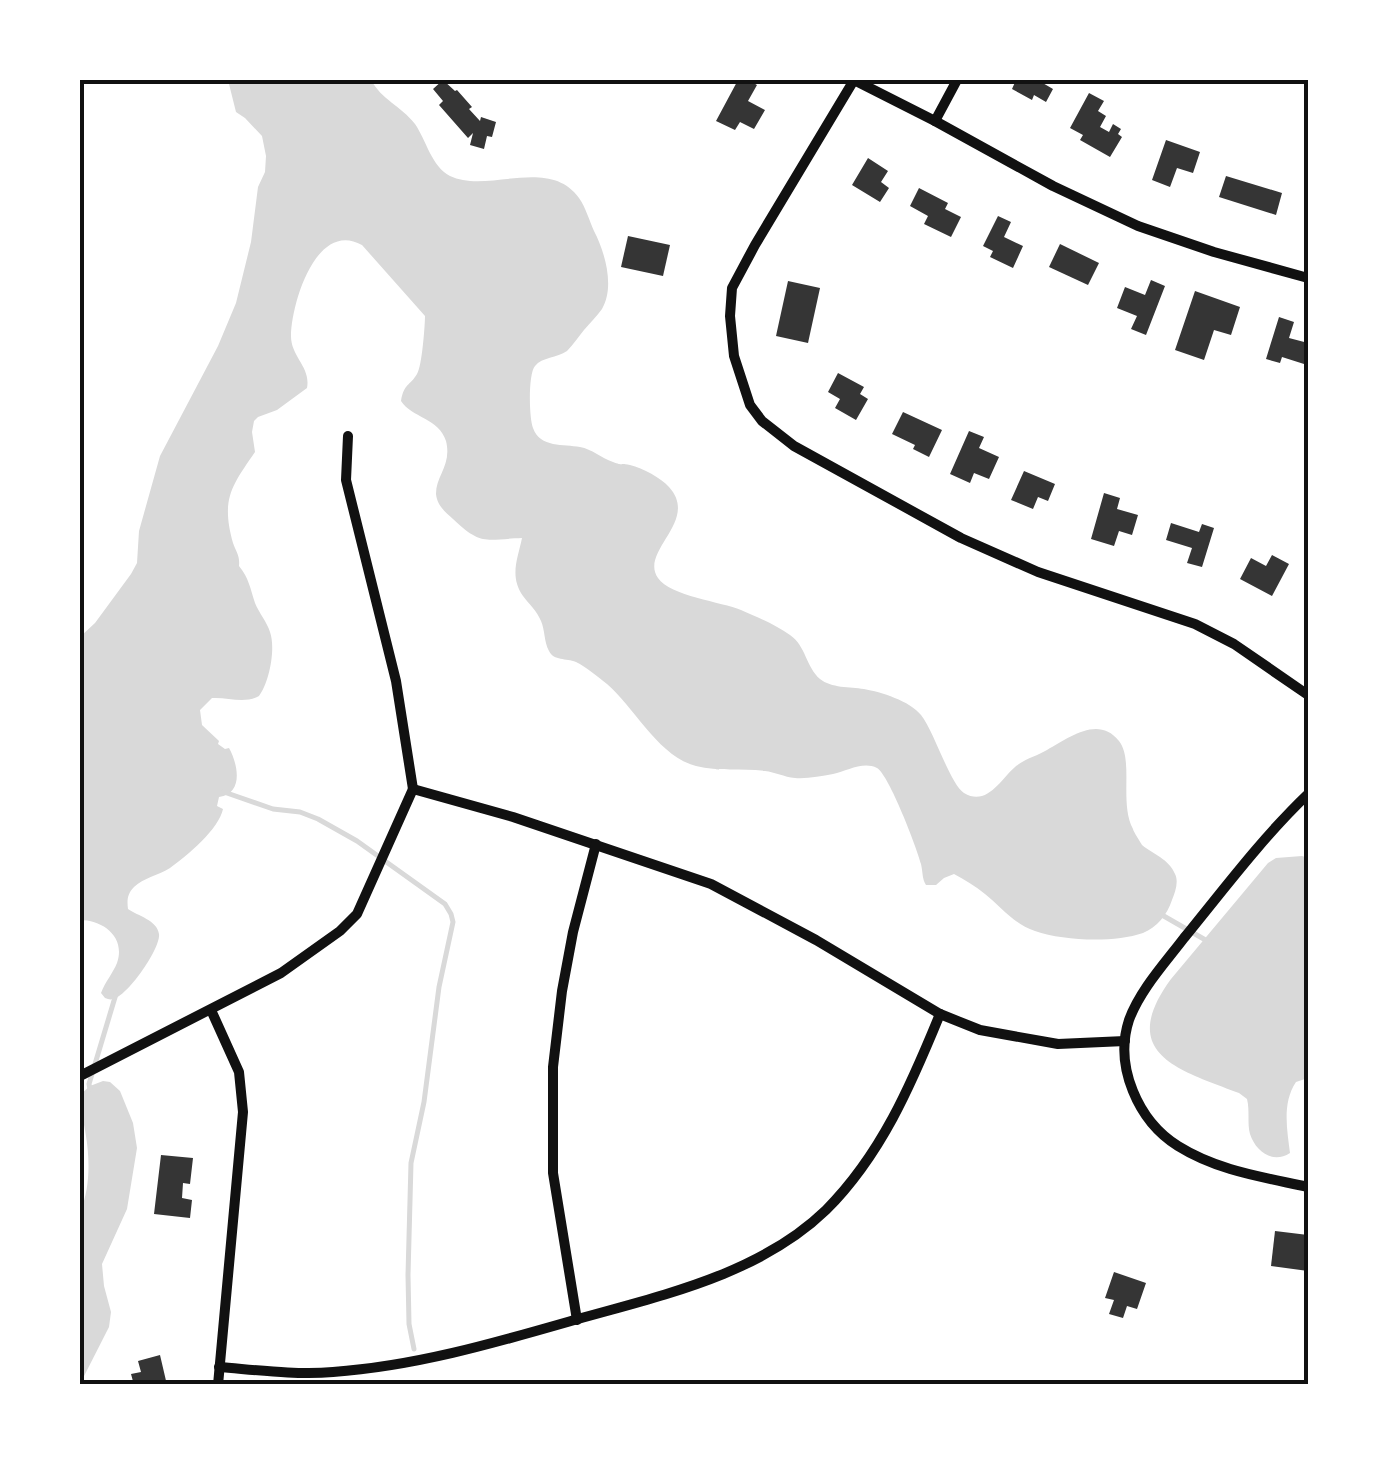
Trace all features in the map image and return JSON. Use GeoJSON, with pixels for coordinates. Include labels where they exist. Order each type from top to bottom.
{"type":"FeatureCollection","features":[{"type":"Feature","properties":{"kind":"street"},"geometry":{"type":"LineString","coordinates":[[1308,278],[1138,226],[1053,186],[854,80],[732,288],[730,316],[734,356],[748,399],[762,421],[794,446],[961,538],[1038,572],[1195,624],[1234,644],[1308,695]]}},
{"type":"Feature","properties":{"kind":"street"},"geometry":{"type":"LineString","coordinates":[[935,121],[957,80]]}},
{"type":"Feature","properties":{"kind":"street"},"geometry":{"type":"LineString","coordinates":[[80,1076],[302,960],[340,931],[357,914],[412,788],[396,680],[346,480],[348,436]]}},
{"type":"Feature","properties":{"kind":"street"},"geometry":{"type":"LineString","coordinates":[[412,788],[711,884],[816,940],[940,1014],[980,1030],[1058,1044],[1125,1041]]}},
{"type":"Feature","properties":{"kind":"street"},"geometry":{"type":"LineString","coordinates":[[1308,794],[1232,878],[1146,989],[1130,1020],[1125,1041],[1132,1089],[1150,1120],[1177,1146],[1225,1168],[1308,1188]]}},
{"type":"Feature","properties":{"kind":"street"},"geometry":{"type":"LineString","coordinates":[[577,1320],[553,1173],[553,1067],[573,932],[596,844]]}},
{"type":"Feature","properties":{"kind":"street"},"geometry":{"type":"LineString","coordinates":[[211,1010],[239,1072],[243,1112],[218,1385]]}},
{"type":"Feature","properties":{"kind":"street"},"geometry":{"type":"LineString","coordinates":[[219,1368],[332,1372],[482,1347],[663,1296],[755,1260],[793,1237],[825,1210],[856,1175],[894,1116],[940,1014]]}},
{"type":"Feature","properties":{"kind":"shaded area"},"geometry":{"type":"Polygon","coordinates":[[[228,80],[371,80],[415,124],[434,160],[450,176],[482,181],[535,177],[566,186],[579,198],[598,239],[605,259],[608,290],[602,309],[569,349],[535,366],[530,406],[536,434],[553,444],[584,448],[613,462],[640,468],[666,484],[677,500],[678,512],[656,557],[654,568],[658,578],[673,589],[741,610],[785,631],[824,682],[879,692],[910,705],[926,723],[964,793],[980,797],[987,794],[1019,764],[1083,731],[1111,733],[1126,759],[1127,807],[1133,830],[1142,845],[1165,861],[1176,877],[1173,897],[1161,920],[1131,936],[1089,940],[1060,937],[1021,924],[954,874],[936,885],[926,885],[902,813],[877,768],[861,766],[800,778],[696,766],[682,761],[659,742],[596,675],[576,662],[551,654],[539,617],[516,581],[522,538],[478,538],[438,502],[437,487],[447,457],[446,441],[438,427],[401,401],[419,370],[425,316],[362,245],[346,240],[319,254],[296,305],[291,336],[306,374],[307,388],[254,421],[255,452],[234,485],[228,504],[239,566],[272,639],[268,675],[259,696],[242,700],[212,698],[200,710],[202,725],[218,744],[229,748],[236,784],[227,795],[219,797],[217,806],[223,809],[220,817],[201,841],[170,868],[142,881],[130,892],[128,909],[155,925],[158,941],[126,990],[113,999],[105,998],[101,993],[117,963],[118,945],[104,927],[80,920],[80,637],[95,623],[137,563],[139,531],[160,456],[218,346],[236,303],[266,156],[262,136],[236,112],[228,80]]]}},
{"type":"Feature","properties":{"kind":"shaded area"},"geometry":{"type":"Polygon","coordinates":[[[1276,858],[1308,858],[1308,1078],[1296,1082],[1289,1099],[1290,1153],[1271,1157],[1253,1140],[1247,1099],[1177,1067],[1162,1056],[1153,1042],[1150,1025],[1156,1004],[1171,979],[1268,863],[1276,858]]]}},
{"type":"Feature","properties":{"kind":"shaded area"},"geometry":{"type":"Polygon","coordinates":[[[103,1081],[120,1091],[133,1123],[137,1148],[127,1209],[102,1264],[111,1312],[109,1327],[80,1384],[80,1212],[88,1165],[80,1095],[103,1081]]]}},
{"type":"Feature","properties":{"kind":"building"},"geometry":{"type":"Polygon","coordinates":[[[443,80],[457,90],[480,121],[481,117],[496,122],[484,149],[470,145],[473,133],[468,138],[439,105],[443,101],[433,89],[443,80]]]}},
{"type":"Feature","properties":{"kind":"building"},"geometry":{"type":"Polygon","coordinates":[[[738,80],[757,85],[748,101],[765,110],[754,129],[740,122],[735,130],[716,121],[738,80]]]}},
{"type":"Feature","properties":{"kind":"building"},"geometry":{"type":"Polygon","coordinates":[[[1016,80],[1042,80],[1053,89],[1046,102],[1034,95],[1032,100],[1012,89],[1016,80]]]}},
{"type":"Feature","properties":{"kind":"building"},"geometry":{"type":"Polygon","coordinates":[[[1089,93],[1104,101],[1098,111],[1106,116],[1100,127],[1109,132],[1113,124],[1121,129],[1118,134],[1122,137],[1110,157],[1080,140],[1083,135],[1070,128],[1089,93]]]}},
{"type":"Feature","properties":{"kind":"building"},"geometry":{"type":"Polygon","coordinates":[[[1166,140],[1200,152],[1193,173],[1177,168],[1170,187],[1152,180],[1166,140]]]}},
{"type":"Feature","properties":{"kind":"building"},"geometry":{"type":"Polygon","coordinates":[[[868,158],[888,171],[881,182],[889,188],[880,202],[852,185],[868,158]]]}},
{"type":"Feature","properties":{"kind":"building"},"geometry":{"type":"Polygon","coordinates":[[[1226,176],[1282,193],[1276,215],[1219,197],[1226,176]]]}},
{"type":"Feature","properties":{"kind":"building"},"geometry":{"type":"Polygon","coordinates":[[[919,188],[948,203],[945,209],[961,217],[951,237],[924,224],[928,216],[910,206],[919,188]]]}},
{"type":"Feature","properties":{"kind":"building"},"geometry":{"type":"Polygon","coordinates":[[[998,216],[1011,222],[1004,237],[1023,246],[1013,268],[990,257],[993,251],[983,246],[998,216]]]}},
{"type":"Feature","properties":{"kind":"building"},"geometry":{"type":"Polygon","coordinates":[[[628,236],[670,245],[663,276],[621,267],[628,236]]]}},
{"type":"Feature","properties":{"kind":"building"},"geometry":{"type":"Polygon","coordinates":[[[1060,244],[1099,263],[1088,285],[1049,267],[1060,244]]]}},
{"type":"Feature","properties":{"kind":"building"},"geometry":{"type":"Polygon","coordinates":[[[1151,280],[1165,286],[1146,335],[1131,329],[1137,316],[1117,308],[1125,287],[1145,295],[1151,280]]]}},
{"type":"Feature","properties":{"kind":"building"},"geometry":{"type":"Polygon","coordinates":[[[788,281],[820,288],[808,343],[776,336],[788,281]]]}},
{"type":"Feature","properties":{"kind":"building"},"geometry":{"type":"Polygon","coordinates":[[[1195,291],[1240,307],[1231,335],[1214,330],[1204,360],[1175,350],[1195,291]]]}},
{"type":"Feature","properties":{"kind":"building"},"geometry":{"type":"Polygon","coordinates":[[[1279,317],[1294,322],[1289,338],[1308,343],[1304,364],[1282,357],[1280,363],[1266,359],[1279,317]]]}},
{"type":"Feature","properties":{"kind":"building"},"geometry":{"type":"Polygon","coordinates":[[[838,373],[864,387],[860,394],[868,399],[856,420],[835,408],[840,399],[828,392],[838,373]]]}},
{"type":"Feature","properties":{"kind":"building"},"geometry":{"type":"Polygon","coordinates":[[[903,412],[942,430],[929,457],[892,434],[903,412]]]}},
{"type":"Feature","properties":{"kind":"building"},"geometry":{"type":"Polygon","coordinates":[[[969,431],[984,437],[979,448],[999,457],[989,479],[974,473],[970,483],[950,474],[969,431]]]}},
{"type":"Feature","properties":{"kind":"building"},"geometry":{"type":"Polygon","coordinates":[[[1024,471],[1055,484],[1048,501],[1038,497],[1033,509],[1011,500],[1024,471]]]}},
{"type":"Feature","properties":{"kind":"building"},"geometry":{"type":"Polygon","coordinates":[[[1104,493],[1120,498],[1117,509],[1138,515],[1132,535],[1119,531],[1114,546],[1091,539],[1104,493]]]}},
{"type":"Feature","properties":{"kind":"building"},"geometry":{"type":"Polygon","coordinates":[[[1171,523],[1199,532],[1202,524],[1214,528],[1202,567],[1187,563],[1192,548],[1166,540],[1171,523]]]}},
{"type":"Feature","properties":{"kind":"building"},"geometry":{"type":"Polygon","coordinates":[[[1272,555],[1289,564],[1272,596],[1240,579],[1251,558],[1266,566],[1272,555]]]}},
{"type":"Feature","properties":{"kind":"building"},"geometry":{"type":"Polygon","coordinates":[[[161,1155],[193,1158],[190,1184],[183,1183],[182,1198],[192,1200],[190,1218],[154,1214],[161,1155]]]}},
{"type":"Feature","properties":{"kind":"building"},"geometry":{"type":"Polygon","coordinates":[[[1275,1231],[1308,1235],[1308,1271],[1271,1266],[1275,1231]]]}},
{"type":"Feature","properties":{"kind":"building"},"geometry":{"type":"Polygon","coordinates":[[[1114,1272],[1146,1283],[1137,1309],[1127,1306],[1123,1318],[1109,1314],[1114,1300],[1105,1298],[1114,1272]]]}},
{"type":"Feature","properties":{"kind":"building"},"geometry":{"type":"Polygon","coordinates":[[[160,1355],[167,1385],[134,1385],[131,1374],[141,1372],[138,1361],[160,1355]]]}},
{"type":"Feature","properties":{"kind":"waterway"},"geometry":{"type":"LineString","coordinates":[[224,792],[318,819],[357,841],[445,904],[451,914],[453,922],[411,1163],[408,1275],[414,1349]]}},
{"type":"Feature","properties":{"kind":"waterway"},"geometry":{"type":"LineString","coordinates":[[1162,915],[1209,942]]}},
{"type":"Feature","properties":{"kind":"waterway"},"geometry":{"type":"LineString","coordinates":[[90,1089],[116,994]]}}]}
